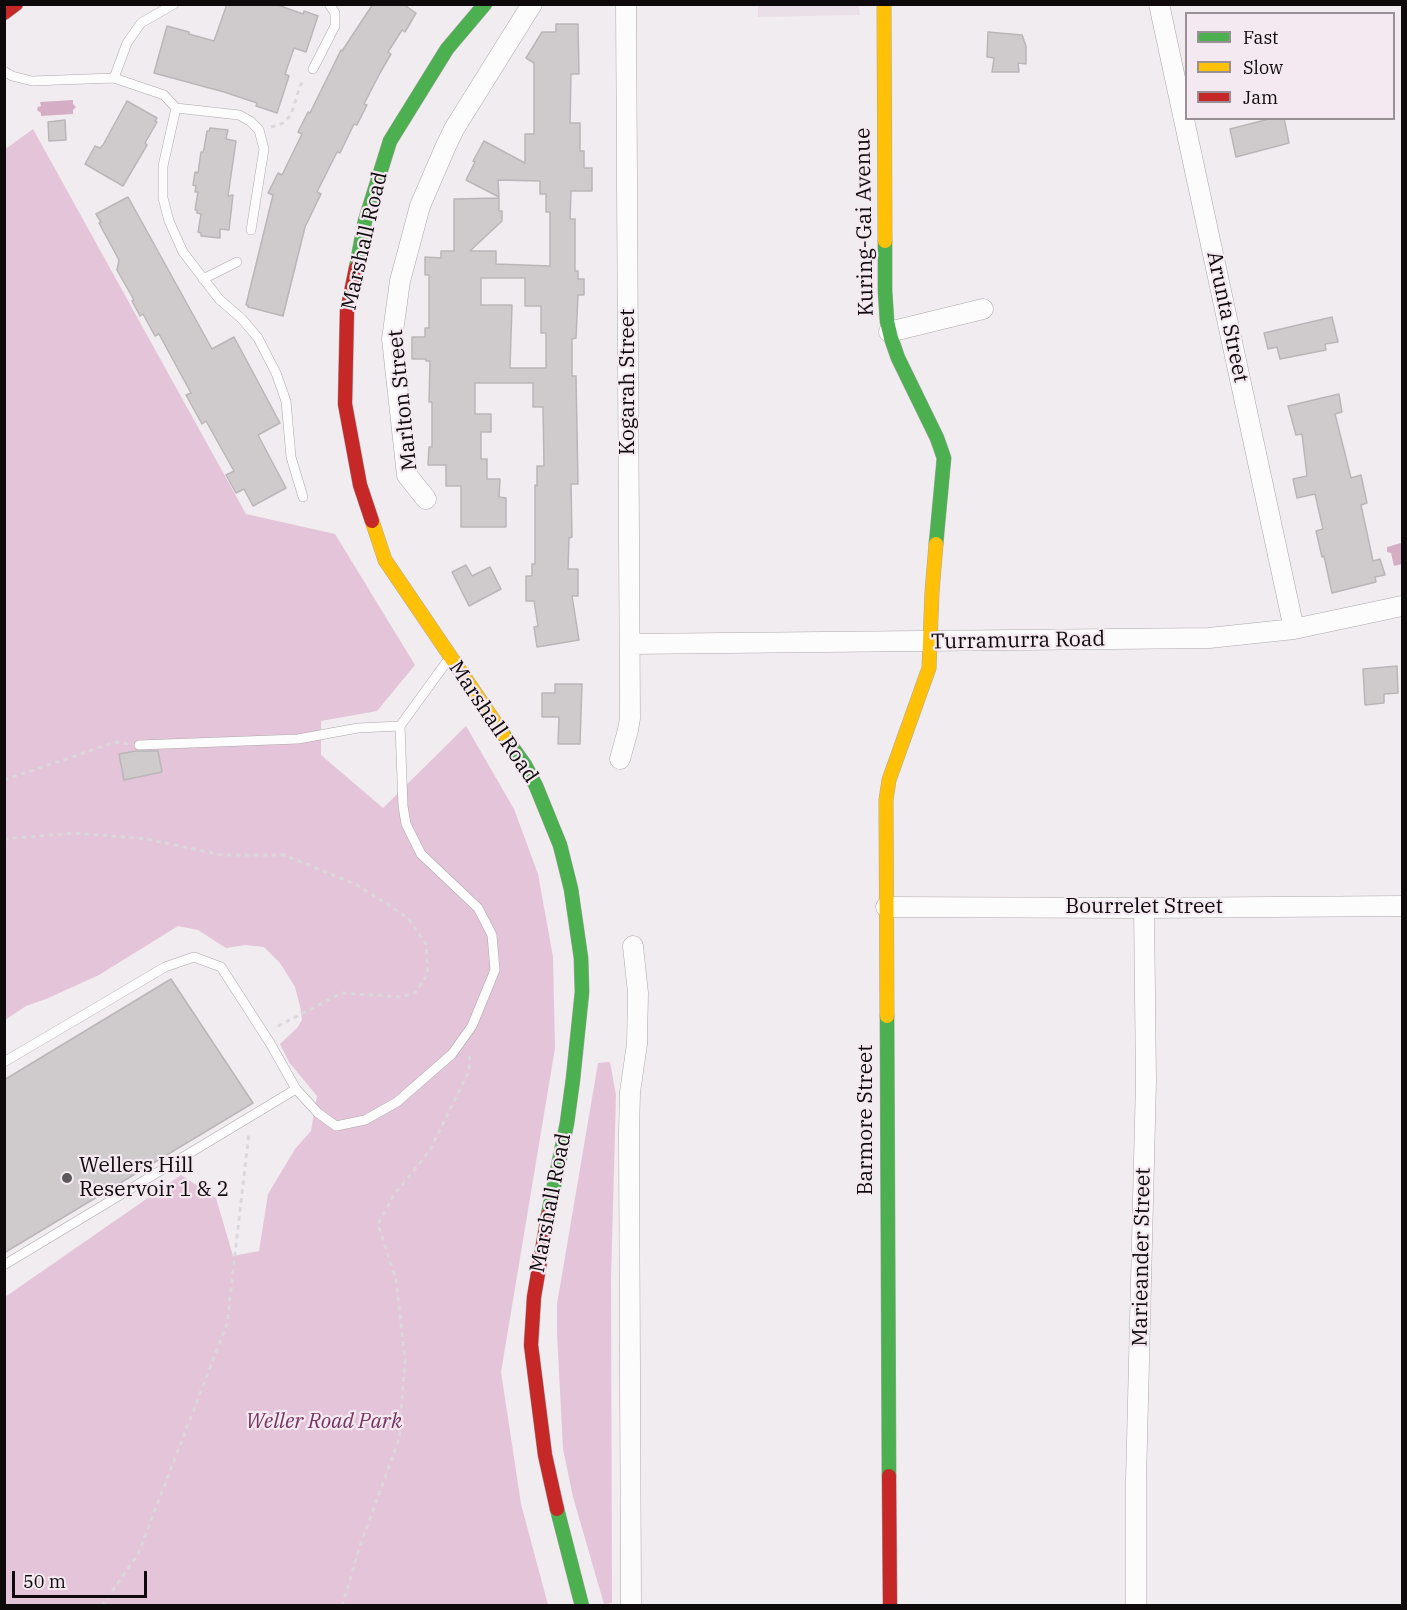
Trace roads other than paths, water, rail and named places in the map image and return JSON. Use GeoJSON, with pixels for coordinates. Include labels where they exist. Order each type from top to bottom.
{"type":"FeatureCollection","features":[{"type":"Feature","properties":{"kind":"main road"},"geometry":{"type":"LineString","coordinates":[[4,13],[16,4]]}},
{"type":"Feature","properties":{"kind":"main road","name":"Marshall Road"},"geometry":{"type":"LineString","coordinates":[[485,4],[447,49],[390,141],[365,221],[346,311],[345,404],[360,485],[385,560],[510,743],[536,786],[560,845],[571,888],[582,977],[580,1014],[567,1123],[537,1276],[531,1345],[547,1463],[582,1605]]}},
{"type":"Feature","properties":{"kind":"main road","name":"Kuring-Gai Avenue"},"geometry":{"type":"LineString","coordinates":[[884,4],[885,291],[889,332],[898,358],[938,438],[944,458],[930,642]]}},
{"type":"Feature","properties":{"kind":"main road","name":"Marshall Road"},"geometry":{"type":"LineString","coordinates":[[447,49],[459,16]]}},
{"type":"Feature","properties":{"kind":"main road","name":"Barmore Street"},"geometry":{"type":"LineString","coordinates":[[890,1605],[886,907],[888,788],[927,676],[930,642]]}},
{"type":"Feature","properties":{"kind":"street","name":"Marlton Street"},"geometry":{"type":"LineString","coordinates":[[426,499],[407,475],[392,339],[400,280],[420,206],[445,148],[457,124],[532,4]]}},
{"type":"Feature","properties":{"kind":"street","name":"Kogarah Street"},"geometry":{"type":"LineString","coordinates":[[620,759],[630,718],[626,4]]}},
{"type":"Feature","properties":{"kind":"street","name":"Arunta Street"},"geometry":{"type":"LineString","coordinates":[[1159,4],[1294,629]]}},
{"type":"Feature","properties":{"kind":"street"},"geometry":{"type":"LineString","coordinates":[[889,332],[983,309]]}},
{"type":"Feature","properties":{"kind":"street","name":"Turramurra Road"},"geometry":{"type":"LineString","coordinates":[[630,644],[1209,638],[1294,629],[1402,606]]}},
{"type":"Feature","properties":{"kind":"street","name":"Bourrelet Street"},"geometry":{"type":"LineString","coordinates":[[886,907],[1402,906]]}},
{"type":"Feature","properties":{"kind":"street","name":"Marieander Street"},"geometry":{"type":"LineString","coordinates":[[1136,1605],[1136,1471],[1146,1080],[1144,908]]}},
{"type":"Feature","properties":{"kind":"street"},"geometry":{"type":"LineString","coordinates":[[632,1605],[629,1133],[630,1092],[637,1044],[638,993],[633,946]]}},
{"type":"Feature","properties":{"kind":"lane"},"geometry":{"type":"LineString","coordinates":[[114,78],[127,43],[141,23],[174,4]]}},
{"type":"Feature","properties":{"kind":"lane"},"geometry":{"type":"LineString","coordinates":[[314,69],[335,26],[335,13],[328,4]]}},
{"type":"Feature","properties":{"kind":"lane"},"geometry":{"type":"LineString","coordinates":[[4,71],[12,76],[32,81],[114,78],[164,95],[176,108],[239,115],[250,121],[260,130],[264,149],[251,230]]}},
{"type":"Feature","properties":{"kind":"lane"},"geometry":{"type":"LineString","coordinates":[[176,108],[162,166],[163,198],[169,221],[183,252],[219,299],[242,319],[258,338],[276,373],[286,401],[291,458],[303,496]]}},
{"type":"Feature","properties":{"kind":"lane"},"geometry":{"type":"LineString","coordinates":[[203,279],[237,262]]}},
{"type":"Feature","properties":{"kind":"lane"},"geometry":{"type":"LineString","coordinates":[[4,1062],[165,967],[194,957],[221,967],[296,1089],[318,1113],[336,1126],[365,1120],[397,1102],[452,1054],[472,1026],[495,970],[492,935],[478,908],[421,854],[406,824],[403,806],[400,726],[450,657]]}},
{"type":"Feature","properties":{"kind":"lane"},"geometry":{"type":"LineString","coordinates":[[139,745],[298,740],[358,728],[400,726]]}},
{"type":"Feature","properties":{"kind":"lane"},"geometry":{"type":"LineString","coordinates":[[4,1265],[296,1089]]}},
{"type":"Feature","properties":{"kind":"place","name":"Wellers Hill Reservoir 1 & 2"},"geometry":{"type":"Point","coordinates":[67,1178]}},
{"type":"Feature","properties":{"kind":"park label","name":"Weller Road Park"},"geometry":{"type":"Point","coordinates":[324,1422]}}]}
